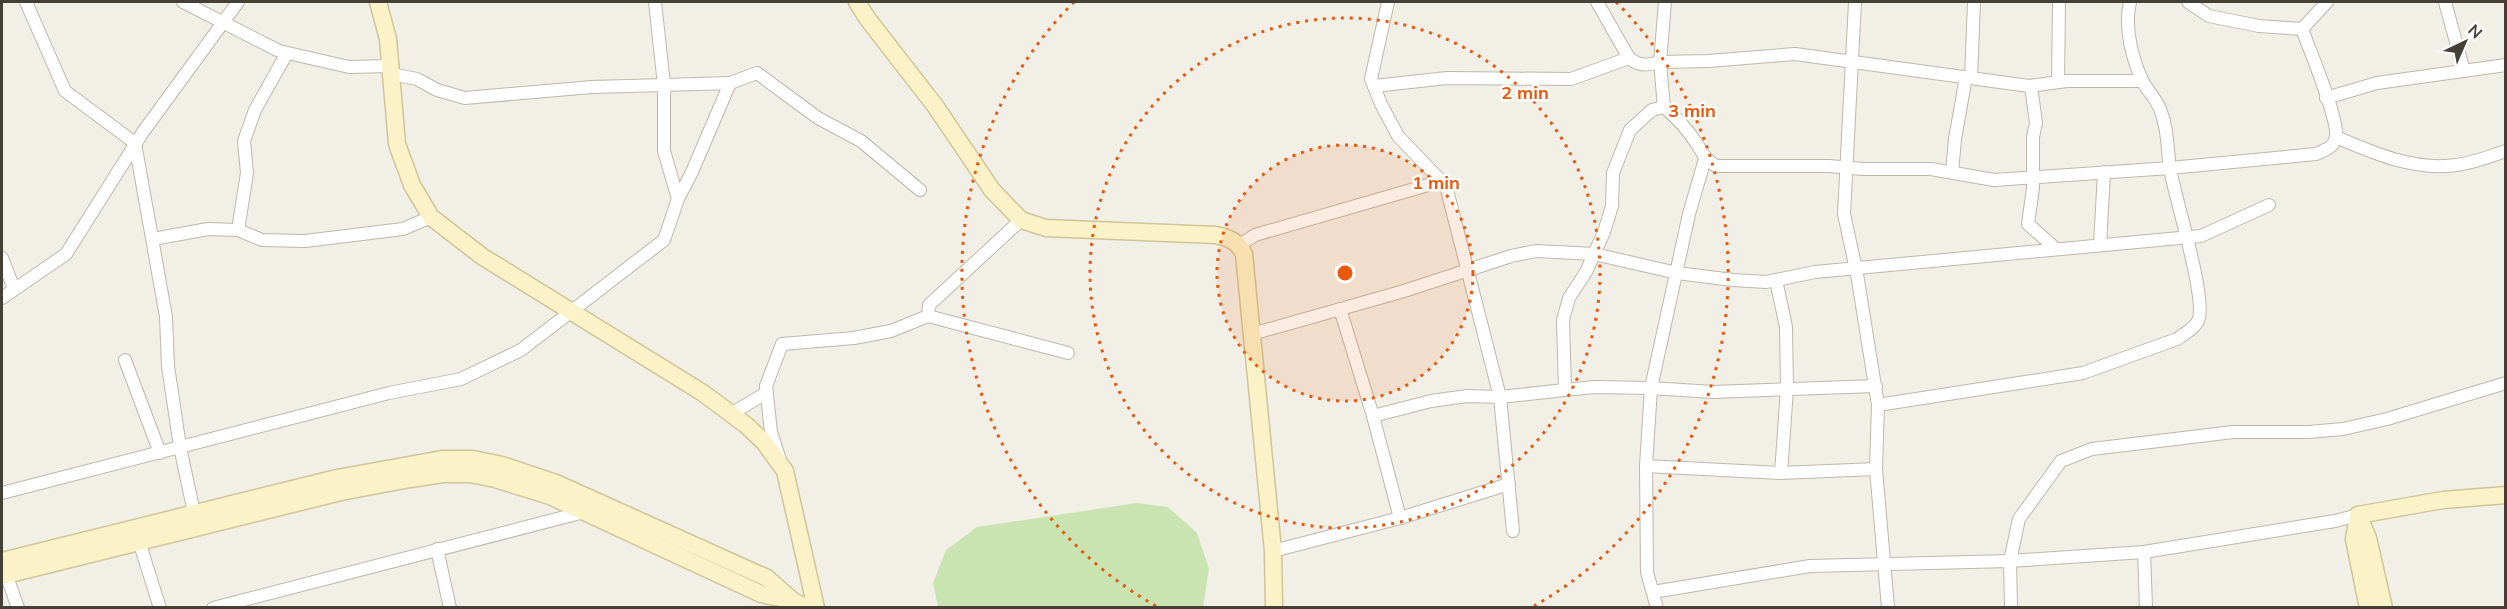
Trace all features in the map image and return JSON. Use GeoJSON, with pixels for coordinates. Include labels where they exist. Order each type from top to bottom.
{"type":"FeatureCollection","features":[{"type":"Feature","properties":{"kind":"street"},"geometry":{"type":"LineString","coordinates":[[26,2],[65,91],[135,143],[166,317],[168,366],[180,447],[196,521]]}},
{"type":"Feature","properties":{"kind":"street"},"geometry":{"type":"LineString","coordinates":[[183,2],[287,53],[349,68],[391,70],[417,79],[437,90],[465,98],[592,87],[730,83],[757,73],[818,118],[861,141],[920,190]]}},
{"type":"Feature","properties":{"kind":"street"},"geometry":{"type":"LineString","coordinates":[[2,298],[66,254],[135,143],[237,2]]}},
{"type":"Feature","properties":{"kind":"street"},"geometry":{"type":"LineString","coordinates":[[378,2],[388,39],[397,144],[412,185],[431,217],[483,257],[703,393],[764,442],[785,471]]}},
{"type":"Feature","properties":{"kind":"street"},"geometry":{"type":"LineString","coordinates":[[655,2],[664,85],[664,151],[678,200]]}},
{"type":"Feature","properties":{"kind":"street"},"geometry":{"type":"LineString","coordinates":[[857,2],[936,107],[992,190],[1021,220],[1046,228],[1216,235],[1230,238],[1240,245],[1244,254],[1273,551],[1274,608]]}},
{"type":"Feature","properties":{"kind":"street"},"geometry":{"type":"LineString","coordinates":[[1388,2],[1371,79],[1398,136],[1446,186],[1500,397],[1513,531]]}},
{"type":"Feature","properties":{"kind":"street"},"geometry":{"type":"LineString","coordinates":[[1598,2],[1629,58],[1637,64],[1647,66],[1660,62],[1708,61],[1796,54],[2031,86],[2058,82],[2142,81]]}},
{"type":"Feature","properties":{"kind":"street"},"geometry":{"type":"LineString","coordinates":[[1665,2],[1660,62],[1664,107],[1673,114],[1696,143],[1705,159],[1716,166],[1931,169],[1994,180],[2170,168],[2316,154],[2331,147],[2336,137],[2326,98],[2302,29]]}},
{"type":"Feature","properties":{"kind":"street"},"geometry":{"type":"LineString","coordinates":[[1855,2],[1844,214],[1856,268],[1876,386],[1878,405],[1876,470],[1888,608]]}},
{"type":"Feature","properties":{"kind":"street"},"geometry":{"type":"LineString","coordinates":[[1952,172],[1955,139],[1969,78],[1974,2]]}},
{"type":"Feature","properties":{"kind":"street"},"geometry":{"type":"LineString","coordinates":[[2058,82],[2059,2]]}},
{"type":"Feature","properties":{"kind":"street"},"geometry":{"type":"LineString","coordinates":[[1878,405],[2083,373],[2177,339],[2191,330],[2199,317],[2200,305],[2187,237],[2170,168],[2167,132],[2160,109],[2142,81],[2128,34],[2130,2]]}},
{"type":"Feature","properties":{"kind":"street"},"geometry":{"type":"LineString","coordinates":[[2190,2],[2209,16],[2259,26],[2302,29]]}},
{"type":"Feature","properties":{"kind":"street"},"geometry":{"type":"LineString","coordinates":[[2302,29],[2327,2]]}},
{"type":"Feature","properties":{"kind":"street"},"geometry":{"type":"LineString","coordinates":[[2445,2],[2464,70]]}},
{"type":"Feature","properties":{"kind":"street"},"geometry":{"type":"LineString","coordinates":[[238,230],[247,173],[244,141],[255,110],[287,53]]}},
{"type":"Feature","properties":{"kind":"street"},"geometry":{"type":"LineString","coordinates":[[1374,86],[1447,78],[1571,79],[1629,58]]}},
{"type":"Feature","properties":{"kind":"street"},"geometry":{"type":"LineString","coordinates":[[2326,98],[2377,83],[2505,65]]}},
{"type":"Feature","properties":{"kind":"street"},"geometry":{"type":"LineString","coordinates":[[2,492],[389,393],[461,379],[521,350],[664,240],[678,200],[730,83]]}},
{"type":"Feature","properties":{"kind":"street"},"geometry":{"type":"LineString","coordinates":[[2031,86],[2036,123],[2033,137],[2034,176],[2028,224],[2056,249]]}},
{"type":"Feature","properties":{"kind":"street"},"geometry":{"type":"LineString","coordinates":[[1565,390],[1563,320],[1569,298],[1604,232],[1612,207],[1613,172],[1630,129],[1652,110],[1664,107]]}},
{"type":"Feature","properties":{"kind":"street"},"geometry":{"type":"LineString","coordinates":[[2336,137],[2373,153],[2413,164],[2455,165],[2505,152]]}},
{"type":"Feature","properties":{"kind":"street"},"geometry":{"type":"LineString","coordinates":[[1657,608],[1647,572],[1646,466],[1652,388],[1689,214],[1705,159]]}},
{"type":"Feature","properties":{"kind":"street"},"geometry":{"type":"LineString","coordinates":[[2100,245],[2104,172]]}},
{"type":"Feature","properties":{"kind":"street"},"geometry":{"type":"LineString","coordinates":[[1240,245],[1255,235],[1442,181]]}},
{"type":"Feature","properties":{"kind":"street"},"geometry":{"type":"LineString","coordinates":[[1252,334],[1468,271],[1511,256],[1536,252],[1594,254],[1677,273],[1766,282],[1815,272],[2201,236],[2269,205]]}},
{"type":"Feature","properties":{"kind":"street"},"geometry":{"type":"LineString","coordinates":[[153,239],[208,229],[238,230],[262,240],[305,241],[403,229],[431,217]]}},
{"type":"Feature","properties":{"kind":"street"},"geometry":{"type":"LineString","coordinates":[[928,316],[929,305],[1021,220]]}},
{"type":"Feature","properties":{"kind":"street"},"geometry":{"type":"LineString","coordinates":[[2,258],[14,289]]}},
{"type":"Feature","properties":{"kind":"street"},"geometry":{"type":"LineString","coordinates":[[1776,280],[1786,327],[1787,389],[1781,473]]}},
{"type":"Feature","properties":{"kind":"street"},"geometry":{"type":"LineString","coordinates":[[1340,309],[1373,416],[1400,518]]}},
{"type":"Feature","properties":{"kind":"street"},"geometry":{"type":"LineString","coordinates":[[816,608],[785,471],[771,432],[766,386],[782,344],[854,338],[891,331],[928,316],[1068,353]]}},
{"type":"Feature","properties":{"kind":"street"},"geometry":{"type":"LineString","coordinates":[[125,360],[160,453]]}},
{"type":"Feature","properties":{"kind":"street"},"geometry":{"type":"LineString","coordinates":[[2011,608],[2010,561],[2019,519],[2061,461],[2092,449],[2233,432],[2309,432],[2343,429],[2386,419],[2505,383]]}},
{"type":"Feature","properties":{"kind":"street"},"geometry":{"type":"LineString","coordinates":[[1373,416],[1431,401],[1467,396],[1500,397],[1594,387],[1713,392],[1876,386]]}},
{"type":"Feature","properties":{"kind":"street"},"geometry":{"type":"LineString","coordinates":[[731,414],[766,393]]}},
{"type":"Feature","properties":{"kind":"street"},"geometry":{"type":"LineString","coordinates":[[1646,466],[1781,473],[1876,470]]}},
{"type":"Feature","properties":{"kind":"street"},"geometry":{"type":"LineString","coordinates":[[18,608],[3,568],[196,521],[443,474],[470,474],[495,479],[587,505],[761,594],[800,604]]}},
{"type":"Feature","properties":{"kind":"street"},"geometry":{"type":"LineString","coordinates":[[1273,551],[1400,518],[1509,484]]}},
{"type":"Feature","properties":{"kind":"street"},"geometry":{"type":"LineString","coordinates":[[1653,592],[1810,566],[2010,561],[2144,552],[2335,521],[2443,500],[2505,495]]}},
{"type":"Feature","properties":{"kind":"street"},"geometry":{"type":"LineString","coordinates":[[213,608],[437,549],[587,505]]}},
{"type":"Feature","properties":{"kind":"street"},"geometry":{"type":"LineString","coordinates":[[2358,515],[2354,539],[2367,607]]}},
{"type":"Feature","properties":{"kind":"street"},"geometry":{"type":"LineString","coordinates":[[2358,515],[2368,538],[2384,608]]}},
{"type":"Feature","properties":{"kind":"street"},"geometry":{"type":"LineString","coordinates":[[137,535],[160,608]]}},
{"type":"Feature","properties":{"kind":"street"},"geometry":{"type":"LineString","coordinates":[[437,549],[450,608]]}},
{"type":"Feature","properties":{"kind":"street"},"geometry":{"type":"LineString","coordinates":[[2144,552],[2146,608]]}},
{"type":"Feature","properties":{"kind":"green space"},"geometry":{"type":"Polygon","coordinates":[[[1137,503],[1168,507],[1197,533],[1209,569],[1203,607],[938,607],[933,583],[946,550],[977,527],[1137,503]]]}}]}
